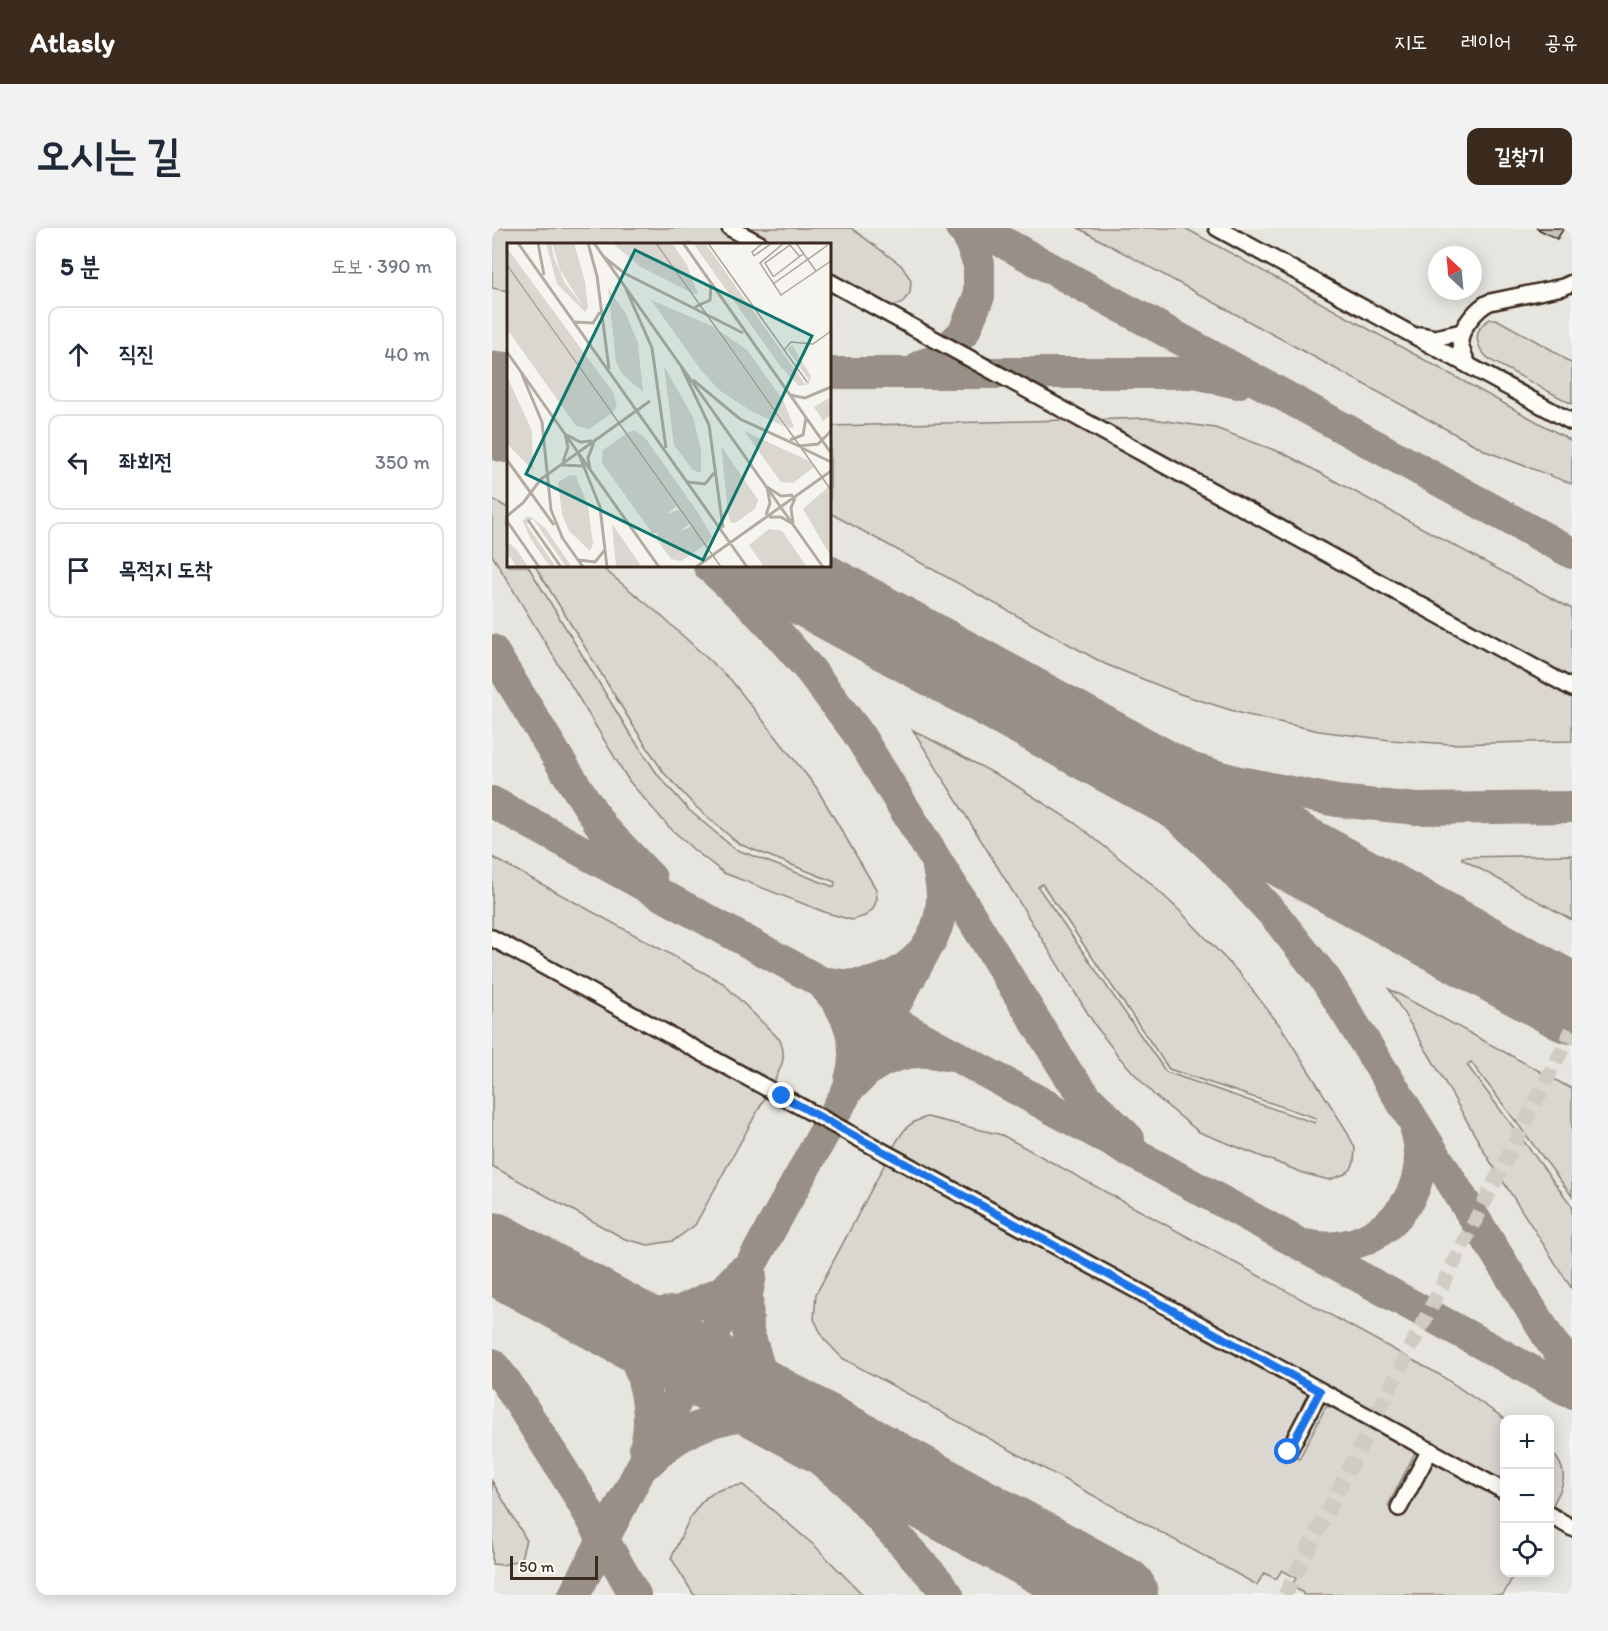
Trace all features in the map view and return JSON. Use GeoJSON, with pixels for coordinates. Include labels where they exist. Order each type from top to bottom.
{"type":"FeatureCollection","features":[{"type":"Feature","properties":{"kind":"lane"},"geometry":{"type":"LineString","coordinates":[[730,228],[758,243]]}},
{"type":"Feature","properties":{"kind":"lane"},"geometry":{"type":"LineString","coordinates":[[1217,228],[1572,422]]}},
{"type":"Feature","properties":{"kind":"lane"},"geometry":{"type":"LineString","coordinates":[[831,283],[1572,688]]}},
{"type":"Feature","properties":{"kind":"lane"},"geometry":{"type":"LineString","coordinates":[[1468,365],[1460,342],[1462,332],[1482,305],[1572,283]]}},
{"type":"Feature","properties":{"kind":"lane"},"geometry":{"type":"LineString","coordinates":[[1407,332],[1435,338],[1462,332]]}},
{"type":"Feature","properties":{"kind":"lane"},"geometry":{"type":"LineString","coordinates":[[492,938],[1500,1489]]}},
{"type":"Feature","properties":{"kind":"lane"},"geometry":{"type":"LineString","coordinates":[[1288,1452],[1320,1391]]}},
{"type":"Feature","properties":{"kind":"lane"},"geometry":{"type":"LineString","coordinates":[[1399,1508],[1430,1450]]}},
{"type":"Feature","properties":{"kind":"lane"},"geometry":{"type":"LineString","coordinates":[[1554,1517],[1572,1528]]}},
{"type":"Feature","properties":{"kind":"shaded area"},"geometry":{"type":"Polygon","coordinates":[[[492,228],[1572,228],[1572,1595],[492,1595],[492,228]]]}},
{"type":"Feature","properties":{"kind":"shaded area"},"geometry":{"type":"Polygon","coordinates":[[[492,228],[725,228],[753,243],[507,243],[507,291],[492,288],[492,228]]]}},
{"type":"Feature","properties":{"kind":"shaded area"},"geometry":{"type":"Polygon","coordinates":[[[736,228],[851,228],[901,265],[911,280],[910,293],[901,304],[881,307],[831,280],[831,243],[764,243],[736,228]]]}},
{"type":"Feature","properties":{"kind":"shaded area"},"geometry":{"type":"Polygon","coordinates":[[[1078,228],[1185,228],[1572,441],[1572,484],[1488,452],[1078,228]]]}},
{"type":"Feature","properties":{"kind":"shaded area"},"geometry":{"type":"Polygon","coordinates":[[[1490,319],[1496,319],[1552,350],[1572,364],[1572,404],[1490,360],[1485,355],[1477,339],[1480,328],[1490,319]]]}},
{"type":"Feature","properties":{"kind":"shaded area"},"geometry":{"type":"Polygon","coordinates":[[[1146,418],[1215,428],[1285,454],[1572,609],[1572,685],[1087,420],[1146,418]]]}},
{"type":"Feature","properties":{"kind":"shaded area"},"geometry":{"type":"Polygon","coordinates":[[[1067,420],[1572,692],[1572,741],[1451,744],[1390,740],[1319,731],[1243,714],[1180,694],[1105,664],[831,514],[831,426],[1067,420]]]}},
{"type":"Feature","properties":{"kind":"shaded area"},"geometry":{"type":"Polygon","coordinates":[[[492,499],[507,507],[507,567],[529,567],[627,729],[658,775],[689,810],[735,849],[834,887],[835,882],[739,844],[696,807],[664,773],[536,567],[601,567],[658,613],[731,680],[816,787],[876,889],[877,899],[873,909],[865,916],[852,920],[827,913],[724,873],[668,826],[629,781],[492,555],[492,499]]]}},
{"type":"Feature","properties":{"kind":"shaded area"},"geometry":{"type":"Polygon","coordinates":[[[913,730],[1012,783],[1075,823],[1148,881],[1181,912],[1240,974],[1281,1027],[1345,1128],[1355,1148],[1351,1169],[1329,1180],[1306,1174],[1199,1132],[1154,1095],[1119,1057],[1095,1025],[913,730]],[[1042,884],[1038,887],[1166,1072],[1315,1123],[1316,1118],[1169,1069],[1042,884]]]}},
{"type":"Feature","properties":{"kind":"shaded area"},"geometry":{"type":"Polygon","coordinates":[[[1572,855],[1572,920],[1462,859],[1462,857],[1572,855]]]}},
{"type":"Feature","properties":{"kind":"shaded area"},"geometry":{"type":"Polygon","coordinates":[[[492,857],[723,983],[780,1040],[783,1059],[772,1086],[492,933],[492,857]]]}},
{"type":"Feature","properties":{"kind":"shaded area"},"geometry":{"type":"Polygon","coordinates":[[[492,941],[768,1092],[695,1225],[673,1241],[648,1245],[625,1239],[492,1166],[492,941]]]}},
{"type":"Feature","properties":{"kind":"shaded area"},"geometry":{"type":"Polygon","coordinates":[[[1389,989],[1572,1089],[1572,1196],[1471,1062],[1467,1065],[1572,1206],[1572,1289],[1488,1158],[1389,989]]]}},
{"type":"Feature","properties":{"kind":"shaded area"},"geometry":{"type":"Polygon","coordinates":[[[927,1117],[1002,1135],[1440,1375],[1500,1416],[1500,1485],[891,1151],[901,1134],[920,1119],[927,1117]]]}},
{"type":"Feature","properties":{"kind":"shaded area"},"geometry":{"type":"Polygon","coordinates":[[[888,1158],[1311,1389],[1311,1399],[1284,1452],[1299,1459],[1325,1408],[1335,1403],[1416,1451],[1388,1506],[1402,1514],[1431,1459],[1500,1493],[1500,1577],[1513,1577],[1503,1595],[1303,1595],[1292,1586],[1296,1578],[1282,1570],[1276,1579],[1264,1573],[1257,1585],[842,1358],[824,1339],[814,1319],[816,1294],[888,1158]]]}},
{"type":"Feature","properties":{"kind":"shaded area"},"geometry":{"type":"Polygon","coordinates":[[[1554,1455],[1563,1473],[1559,1494],[1554,1503],[1554,1455]]]}},
{"type":"Feature","properties":{"kind":"shaded area"},"geometry":{"type":"Polygon","coordinates":[[[492,1481],[526,1539],[521,1559],[503,1565],[492,1564],[492,1481]]]}},
{"type":"Feature","properties":{"kind":"shaded area"},"geometry":{"type":"Polygon","coordinates":[[[743,1485],[816,1547],[863,1595],[694,1595],[671,1558],[688,1523],[704,1499],[719,1490],[743,1485]]]}},
{"type":"Feature","properties":{"kind":"building"},"geometry":{"type":"Polygon","coordinates":[[[1536,228],[1564,228],[1557,239],[1536,228]]]}},
{"type":"Feature","properties":{"kind":"taxiway"},"geometry":{"type":"LineString","coordinates":[[922,365],[936,360],[964,332],[979,296],[979,264],[967,234],[961,228]]}},
{"type":"Feature","properties":{"kind":"taxiway"},"geometry":{"type":"LineString","coordinates":[[977,228],[1572,553]]}},
{"type":"Feature","properties":{"kind":"taxiway"},"geometry":{"type":"LineString","coordinates":[[492,367],[507,368]]}},
{"type":"Feature","properties":{"kind":"taxiway"},"geometry":{"type":"LineString","coordinates":[[831,373],[1195,373],[1237,383]]}},
{"type":"Feature","properties":{"kind":"taxiway"},"geometry":{"type":"LineString","coordinates":[[710,567],[776,631],[810,670],[857,732],[1068,1074],[1088,1099],[1129,1139]]}},
{"type":"Feature","properties":{"kind":"taxiway"},"geometry":{"type":"LineString","coordinates":[[492,650],[602,827],[651,878]]}},
{"type":"Feature","properties":{"kind":"taxiway"},"geometry":{"type":"LineString","coordinates":[[998,690],[1084,743],[1174,813],[1216,852],[1276,917],[1326,980],[1552,1343],[1572,1366]]}},
{"type":"Feature","properties":{"kind":"taxiway"},"geometry":{"type":"LineString","coordinates":[[1086,730],[1161,760],[1235,781],[1337,801],[1417,809],[1572,807]]}},
{"type":"Feature","properties":{"kind":"taxiway"},"geometry":{"type":"LineString","coordinates":[[492,802],[1572,1393]]}},
{"type":"Feature","properties":{"kind":"taxiway"},"geometry":{"type":"LineString","coordinates":[[828,983],[850,985],[870,983],[890,977],[907,967],[921,953],[932,937],[939,918],[942,892],[938,868]]}},
{"type":"Feature","properties":{"kind":"taxiway"},"geometry":{"type":"LineString","coordinates":[[574,1595],[696,1364],[932,938]]}},
{"type":"Feature","properties":{"kind":"taxiway"},"geometry":{"type":"LineString","coordinates":[[826,988],[841,1008],[851,1031],[854,1055],[850,1080]]}},
{"type":"Feature","properties":{"kind":"taxiway"},"geometry":{"type":"LineString","coordinates":[[856,1082],[874,1066],[897,1056],[921,1052],[946,1055]]}},
{"type":"Feature","properties":{"kind":"taxiway"},"geometry":{"type":"LineString","coordinates":[[1306,1245],[1331,1247],[1354,1243],[1376,1234],[1394,1219],[1408,1200],[1417,1179],[1420,1155],[1416,1130]]}},
{"type":"Feature","properties":{"kind":"taxiway"},"geometry":{"type":"LineString","coordinates":[[592,1306],[634,1316],[681,1311],[723,1291],[741,1272]]}},
{"type":"Feature","properties":{"kind":"taxiway"},"geometry":{"type":"LineString","coordinates":[[751,1275],[747,1294],[748,1331],[759,1367],[779,1399],[807,1424]]}},
{"type":"Feature","properties":{"kind":"taxiway"},"geometry":{"type":"LineString","coordinates":[[589,1305],[626,1341],[640,1370],[648,1402],[648,1434],[645,1448]]}},
{"type":"Feature","properties":{"kind":"taxiway"},"geometry":{"type":"LineString","coordinates":[[492,1364],[507,1383],[577,1493],[635,1595]]}},
{"type":"Feature","properties":{"kind":"taxiway"},"geometry":{"type":"LineString","coordinates":[[696,1364],[778,1424],[849,1484],[948,1595]]}},
{"type":"Feature","properties":{"kind":"taxiway"},"geometry":{"type":"LineString","coordinates":[[649,1462],[675,1440],[706,1424],[737,1416],[766,1415],[772,1417]]}},
{"type":"Feature","properties":{"kind":"runway"},"geometry":{"type":"LineString","coordinates":[[492,414],[507,422]]}},
{"type":"Feature","properties":{"kind":"runway"},"geometry":{"type":"LineString","coordinates":[[772,567],[1572,1004]]}},
{"type":"Feature","properties":{"kind":"runway"},"geometry":{"type":"LineString","coordinates":[[492,1252],[1118,1595]]}},
{"type":"Feature","properties":{"kind":"tunnel"},"geometry":{"type":"LineString","coordinates":[[1285,1595],[1572,1030]]}},
{"type":"Feature","properties":{"kind":"route"},"geometry":{"type":"LineString","coordinates":[[782,1096],[1320,1391],[1288,1452]]}}]}
